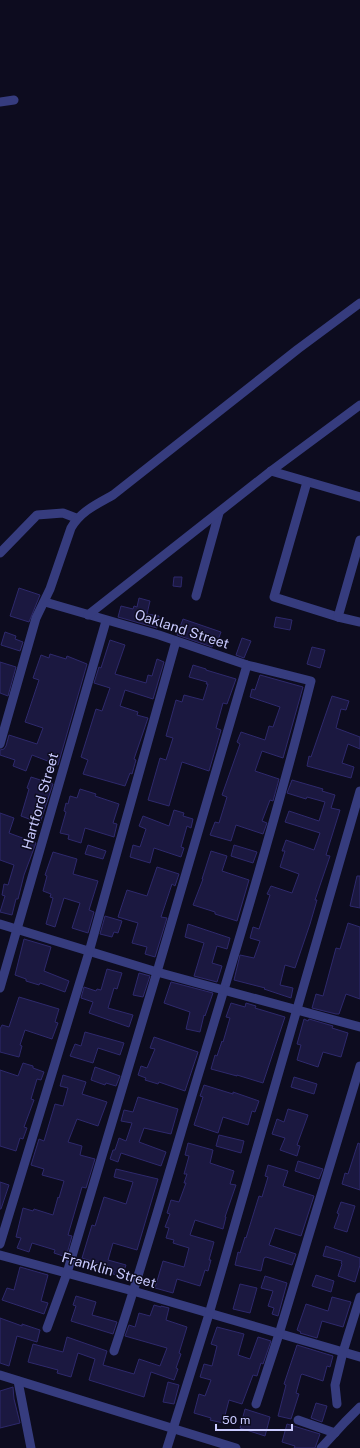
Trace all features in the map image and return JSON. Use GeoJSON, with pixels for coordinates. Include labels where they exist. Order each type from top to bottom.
{"type":"FeatureCollection","features":[{"type":"Feature","properties":{"kind":"street"},"geometry":{"type":"LineString","coordinates":[[0,102],[14,100]]}},
{"type":"Feature","properties":{"kind":"street"},"geometry":{"type":"LineString","coordinates":[[0,744],[36,618],[45,602],[71,528],[76,518],[83,512],[113,495],[360,303]]}},
{"type":"Feature","properties":{"kind":"street"},"geometry":{"type":"LineString","coordinates":[[88,615],[271,471],[360,405]]}},
{"type":"Feature","properties":{"kind":"street"},"geometry":{"type":"LineString","coordinates":[[271,471],[360,497]]}},
{"type":"Feature","properties":{"kind":"street"},"geometry":{"type":"LineString","coordinates":[[307,482],[274,597],[360,622]]}},
{"type":"Feature","properties":{"kind":"street"},"geometry":{"type":"LineString","coordinates":[[0,553],[37,515],[63,513],[76,518]]}},
{"type":"Feature","properties":{"kind":"street"},"geometry":{"type":"LineString","coordinates":[[196,596],[219,513]]}},
{"type":"Feature","properties":{"kind":"street"},"geometry":{"type":"LineString","coordinates":[[338,616],[360,540]]}},
{"type":"Feature","properties":{"kind":"street","name":"Oakland Street"},"geometry":{"type":"LineString","coordinates":[[45,602],[176,641],[247,665],[311,681],[285,781],[224,989]]}},
{"type":"Feature","properties":{"kind":"street","name":"Hartford Street"},"geometry":{"type":"LineString","coordinates":[[0,988],[106,621]]}},
{"type":"Feature","properties":{"kind":"street"},"geometry":{"type":"LineString","coordinates":[[0,1244],[89,952],[176,641]]}},
{"type":"Feature","properties":{"kind":"street"},"geometry":{"type":"LineString","coordinates":[[47,1328],[67,1273],[247,665]]}},
{"type":"Feature","properties":{"kind":"street"},"geometry":{"type":"LineString","coordinates":[[167,1448],[209,1314],[360,791]]}},
{"type":"Feature","properties":{"kind":"street"},"geometry":{"type":"LineString","coordinates":[[0,924],[157,972],[360,1027]]}},
{"type":"Feature","properties":{"kind":"street"},"geometry":{"type":"LineString","coordinates":[[114,1351],[224,989]]}},
{"type":"Feature","properties":{"kind":"street"},"geometry":{"type":"LineString","coordinates":[[256,1404],[279,1334],[360,1066]]}},
{"type":"Feature","properties":{"kind":"street","name":"Franklin Street"},"geometry":{"type":"LineString","coordinates":[[0,1255],[133,1291],[360,1357]]}},
{"type":"Feature","properties":{"kind":"street"},"geometry":{"type":"LineString","coordinates":[[337,1404],[335,1385],[360,1297]]}},
{"type":"Feature","properties":{"kind":"street"},"geometry":{"type":"LineString","coordinates":[[0,1375],[236,1448]]}},
{"type":"Feature","properties":{"kind":"street"},"geometry":{"type":"LineString","coordinates":[[18,1381],[31,1448]]}},
{"type":"Feature","properties":{"kind":"street"},"geometry":{"type":"LineString","coordinates":[[321,1448],[360,1407]]}},
{"type":"Feature","properties":{"kind":"street"},"geometry":{"type":"LineString","coordinates":[[298,1420],[335,1433]]}},
{"type":"Feature","properties":{"kind":"building"},"geometry":{"type":"Polygon","coordinates":[[[174,577],[182,577],[181,587],[173,586],[174,577]]]}},
{"type":"Feature","properties":{"kind":"building"},"geometry":{"type":"Polygon","coordinates":[[[19,588],[40,595],[29,622],[10,616],[19,588]]]}},
{"type":"Feature","properties":{"kind":"building"},"geometry":{"type":"Polygon","coordinates":[[[139,598],[150,601],[147,614],[159,616],[157,628],[118,617],[121,606],[133,609],[134,606],[137,607],[139,598]]]}},
{"type":"Feature","properties":{"kind":"building"},"geometry":{"type":"Polygon","coordinates":[[[276,617],[292,620],[290,630],[274,627],[276,617]]]}},
{"type":"Feature","properties":{"kind":"building"},"geometry":{"type":"Polygon","coordinates":[[[183,619],[221,632],[218,640],[215,639],[212,647],[177,635],[183,619]]]}},
{"type":"Feature","properties":{"kind":"building"},"geometry":{"type":"Polygon","coordinates":[[[5,632],[16,636],[15,639],[23,642],[20,651],[1,645],[5,632]]]}},
{"type":"Feature","properties":{"kind":"building"},"geometry":{"type":"Polygon","coordinates":[[[242,638],[251,641],[244,658],[236,655],[242,638]]]}},
{"type":"Feature","properties":{"kind":"building"},"geometry":{"type":"Polygon","coordinates":[[[110,640],[125,645],[115,674],[146,683],[148,675],[152,676],[157,659],[164,662],[153,699],[125,690],[120,706],[138,712],[137,715],[148,718],[134,759],[136,760],[132,774],[130,773],[125,786],[83,774],[88,760],[81,757],[96,709],[102,711],[110,688],[94,683],[99,667],[101,668],[110,640]]]}},
{"type":"Feature","properties":{"kind":"building"},"geometry":{"type":"Polygon","coordinates":[[[312,647],[325,650],[320,668],[307,664],[312,647]]]}},
{"type":"Feature","properties":{"kind":"building"},"geometry":{"type":"Polygon","coordinates":[[[50,654],[66,659],[67,656],[87,664],[58,765],[32,755],[26,771],[13,766],[15,760],[0,755],[0,750],[4,749],[6,746],[9,735],[37,744],[43,728],[25,722],[39,680],[33,678],[41,655],[49,658],[50,654]]]}},
{"type":"Feature","properties":{"kind":"building"},"geometry":{"type":"Polygon","coordinates":[[[0,662],[16,667],[8,696],[0,693],[0,662]]]}},
{"type":"Feature","properties":{"kind":"building"},"geometry":{"type":"Polygon","coordinates":[[[193,665],[236,679],[227,704],[223,703],[216,728],[221,730],[209,771],[182,762],[169,806],[148,800],[160,758],[166,760],[173,738],[166,736],[176,700],[182,702],[184,695],[203,700],[208,684],[206,684],[207,682],[189,677],[193,665]]]}},
{"type":"Feature","properties":{"kind":"building"},"geometry":{"type":"Polygon","coordinates":[[[260,675],[303,687],[283,758],[262,751],[255,771],[279,779],[273,801],[270,800],[262,821],[267,823],[263,834],[236,825],[231,841],[210,835],[215,822],[219,823],[227,797],[222,795],[240,744],[237,742],[241,732],[265,740],[269,726],[273,727],[280,707],[250,697],[252,689],[255,690],[260,675]]]}},
{"type":"Feature","properties":{"kind":"building"},"geometry":{"type":"Polygon","coordinates":[[[332,696],[349,701],[346,710],[341,709],[336,728],[360,737],[360,749],[348,744],[342,763],[354,767],[351,778],[307,766],[309,756],[311,757],[332,696]]]}},
{"type":"Feature","properties":{"kind":"building"},"geometry":{"type":"Polygon","coordinates":[[[31,777],[53,784],[40,823],[21,816],[31,777]]]}},
{"type":"Feature","properties":{"kind":"building"},"geometry":{"type":"Polygon","coordinates":[[[292,780],[323,789],[322,791],[335,795],[331,808],[340,810],[326,855],[330,856],[295,968],[285,965],[280,985],[293,988],[291,998],[264,989],[265,988],[234,980],[240,955],[254,958],[260,941],[250,938],[253,927],[259,929],[270,895],[267,894],[271,886],[292,893],[299,874],[280,867],[285,851],[282,851],[286,840],[314,850],[320,833],[285,822],[289,811],[319,821],[325,802],[307,797],[306,799],[287,793],[292,780]]]}},
{"type":"Feature","properties":{"kind":"building"},"geometry":{"type":"Polygon","coordinates":[[[80,789],[119,804],[113,823],[117,824],[114,837],[85,828],[81,843],[68,839],[69,835],[60,833],[66,812],[64,811],[66,803],[68,804],[70,796],[77,798],[80,789]]]}},
{"type":"Feature","properties":{"kind":"building"},"geometry":{"type":"Polygon","coordinates":[[[174,810],[184,813],[183,816],[193,819],[191,828],[187,826],[181,847],[184,848],[181,857],[154,848],[150,863],[130,857],[133,845],[140,847],[146,829],[139,826],[143,816],[169,826],[174,810]]]}},
{"type":"Feature","properties":{"kind":"building"},"geometry":{"type":"Polygon","coordinates":[[[0,813],[14,818],[9,833],[36,843],[24,875],[18,899],[16,899],[12,915],[0,912],[5,896],[2,895],[4,884],[8,885],[14,865],[0,860],[0,813]]]}},
{"type":"Feature","properties":{"kind":"building"},"geometry":{"type":"Polygon","coordinates":[[[88,845],[106,851],[103,859],[85,854],[88,845]]]}},
{"type":"Feature","properties":{"kind":"building"},"geometry":{"type":"Polygon","coordinates":[[[234,845],[257,852],[253,863],[231,856],[234,845]]]}},
{"type":"Feature","properties":{"kind":"building"},"geometry":{"type":"Polygon","coordinates":[[[211,851],[227,856],[222,871],[249,880],[237,921],[193,905],[203,879],[211,851]]]}},
{"type":"Feature","properties":{"kind":"building"},"geometry":{"type":"Polygon","coordinates":[[[53,852],[77,859],[73,874],[98,881],[89,910],[94,912],[88,933],[72,928],[80,903],[64,898],[55,927],[46,924],[53,898],[50,897],[51,894],[43,891],[47,876],[45,875],[53,852]]]}},
{"type":"Feature","properties":{"kind":"building"},"geometry":{"type":"Polygon","coordinates":[[[157,867],[179,874],[175,886],[172,884],[161,917],[167,918],[155,957],[145,954],[147,947],[132,943],[138,923],[118,917],[127,890],[147,896],[157,867]]]}},
{"type":"Feature","properties":{"kind":"building"},"geometry":{"type":"Polygon","coordinates":[[[357,876],[360,876],[360,908],[350,906],[357,876]]]}},
{"type":"Feature","properties":{"kind":"building"},"geometry":{"type":"Polygon","coordinates":[[[105,916],[122,921],[118,933],[114,932],[112,937],[100,934],[105,916]]]}},
{"type":"Feature","properties":{"kind":"building"},"geometry":{"type":"Polygon","coordinates":[[[348,923],[360,927],[360,999],[346,994],[339,1014],[312,1008],[316,994],[323,996],[336,948],[340,949],[348,923]]]}},
{"type":"Feature","properties":{"kind":"building"},"geometry":{"type":"Polygon","coordinates":[[[188,924],[230,938],[227,949],[217,946],[212,963],[222,966],[217,982],[194,976],[204,943],[185,937],[188,924]]]}},
{"type":"Feature","properties":{"kind":"building"},"geometry":{"type":"Polygon","coordinates":[[[24,939],[51,947],[44,971],[69,981],[65,992],[40,983],[39,985],[26,981],[26,979],[15,975],[24,939]]]}},
{"type":"Feature","properties":{"kind":"building"},"geometry":{"type":"Polygon","coordinates":[[[107,969],[122,973],[117,989],[114,988],[108,1008],[133,1015],[129,1027],[89,1013],[93,1002],[81,998],[84,987],[96,991],[97,989],[101,990],[107,969]]]}},
{"type":"Feature","properties":{"kind":"building"},"geometry":{"type":"Polygon","coordinates":[[[139,973],[150,976],[143,997],[133,995],[139,973]]]}},
{"type":"Feature","properties":{"kind":"building"},"geometry":{"type":"Polygon","coordinates":[[[171,982],[213,993],[205,1016],[204,1015],[200,1032],[186,1029],[190,1012],[164,1003],[171,982]]]}},
{"type":"Feature","properties":{"kind":"building"},"geometry":{"type":"Polygon","coordinates":[[[19,997],[59,1009],[55,1022],[58,1023],[52,1039],[25,1030],[20,1045],[22,1046],[19,1057],[0,1052],[0,1029],[2,1025],[9,1027],[19,997]]]}},
{"type":"Feature","properties":{"kind":"building"},"geometry":{"type":"Polygon","coordinates":[[[231,1003],[245,1007],[246,1003],[256,1006],[255,1008],[285,1017],[263,1083],[211,1069],[215,1055],[217,1056],[222,1041],[223,1042],[230,1018],[226,1017],[231,1003]]]}},
{"type":"Feature","properties":{"kind":"building"},"geometry":{"type":"Polygon","coordinates":[[[304,1019],[333,1026],[332,1028],[348,1033],[341,1057],[323,1052],[318,1067],[297,1060],[301,1045],[297,1044],[304,1019]]]}},
{"type":"Feature","properties":{"kind":"building"},"geometry":{"type":"Polygon","coordinates":[[[85,1032],[124,1043],[120,1055],[98,1048],[93,1063],[70,1056],[75,1044],[81,1046],[85,1032]]]}},
{"type":"Feature","properties":{"kind":"building"},"geometry":{"type":"Polygon","coordinates":[[[154,1037],[198,1052],[185,1091],[159,1082],[158,1084],[145,1080],[146,1078],[138,1075],[141,1066],[147,1068],[155,1049],[150,1048],[154,1037]]]}},
{"type":"Feature","properties":{"kind":"building"},"geometry":{"type":"Polygon","coordinates":[[[23,1063],[44,1072],[41,1080],[37,1079],[31,1099],[34,1100],[24,1127],[27,1128],[23,1139],[20,1138],[16,1151],[0,1146],[0,1070],[18,1076],[23,1063]]]}},
{"type":"Feature","properties":{"kind":"building"},"geometry":{"type":"Polygon","coordinates":[[[95,1067],[120,1076],[116,1086],[106,1083],[105,1085],[91,1080],[95,1067]]]}},
{"type":"Feature","properties":{"kind":"building"},"geometry":{"type":"Polygon","coordinates":[[[63,1075],[86,1082],[82,1094],[107,1102],[98,1126],[77,1119],[68,1142],[82,1146],[80,1155],[95,1159],[86,1188],[82,1187],[68,1235],[72,1236],[66,1257],[54,1253],[55,1250],[32,1243],[29,1252],[17,1248],[21,1238],[16,1237],[23,1208],[33,1211],[34,1209],[53,1215],[64,1181],[42,1175],[44,1169],[31,1165],[39,1139],[44,1141],[55,1104],[63,1106],[68,1088],[60,1086],[63,1075]]]}},
{"type":"Feature","properties":{"kind":"building"},"geometry":{"type":"Polygon","coordinates":[[[294,1077],[317,1084],[314,1094],[291,1087],[294,1077]]]}},
{"type":"Feature","properties":{"kind":"building"},"geometry":{"type":"Polygon","coordinates":[[[204,1085],[233,1094],[233,1092],[259,1101],[255,1112],[252,1111],[248,1125],[223,1117],[218,1133],[194,1125],[203,1097],[200,1096],[204,1085]]]}},
{"type":"Feature","properties":{"kind":"building"},"geometry":{"type":"Polygon","coordinates":[[[138,1097],[178,1109],[171,1134],[144,1128],[139,1142],[166,1152],[161,1166],[121,1153],[118,1162],[110,1159],[119,1138],[126,1141],[132,1123],[121,1121],[124,1110],[133,1112],[138,1097]]]}},
{"type":"Feature","properties":{"kind":"building"},"geometry":{"type":"Polygon","coordinates":[[[288,1109],[308,1115],[297,1145],[300,1146],[297,1156],[280,1150],[285,1138],[272,1134],[277,1119],[284,1122],[288,1109]]]}},
{"type":"Feature","properties":{"kind":"building"},"geometry":{"type":"Polygon","coordinates":[[[219,1135],[244,1141],[241,1153],[216,1146],[219,1135]]]}},
{"type":"Feature","properties":{"kind":"building"},"geometry":{"type":"Polygon","coordinates":[[[188,1143],[213,1150],[210,1163],[234,1171],[230,1184],[236,1185],[225,1217],[223,1229],[195,1220],[190,1235],[214,1242],[209,1260],[211,1260],[208,1271],[205,1270],[200,1286],[177,1279],[173,1293],[155,1288],[163,1261],[184,1267],[189,1248],[173,1243],[174,1240],[166,1238],[169,1228],[165,1227],[170,1214],[167,1213],[171,1200],[179,1202],[186,1183],[184,1183],[187,1174],[184,1174],[189,1156],[185,1155],[188,1143]]]}},
{"type":"Feature","properties":{"kind":"building"},"geometry":{"type":"Polygon","coordinates":[[[358,1143],[360,1144],[360,1190],[342,1184],[345,1173],[348,1174],[358,1143]]]}},
{"type":"Feature","properties":{"kind":"building"},"geometry":{"type":"Polygon","coordinates":[[[298,1161],[323,1169],[319,1179],[295,1171],[298,1161]]]}},
{"type":"Feature","properties":{"kind":"building"},"geometry":{"type":"Polygon","coordinates":[[[268,1165],[288,1171],[283,1186],[314,1196],[301,1236],[275,1228],[269,1245],[296,1254],[292,1265],[266,1257],[264,1258],[261,1271],[235,1265],[238,1252],[240,1253],[245,1237],[246,1238],[259,1196],[262,1197],[268,1177],[265,1176],[268,1165]]]}},
{"type":"Feature","properties":{"kind":"building"},"geometry":{"type":"Polygon","coordinates":[[[116,1169],[158,1179],[137,1250],[113,1243],[108,1260],[126,1265],[122,1276],[113,1274],[114,1271],[105,1268],[105,1266],[82,1258],[92,1225],[95,1226],[104,1197],[126,1204],[133,1182],[114,1177],[116,1169]]]}},
{"type":"Feature","properties":{"kind":"building"},"geometry":{"type":"Polygon","coordinates":[[[0,1182],[9,1185],[1,1209],[0,1209],[0,1182]]]}},
{"type":"Feature","properties":{"kind":"building"},"geometry":{"type":"Polygon","coordinates":[[[341,1202],[355,1206],[347,1232],[334,1228],[341,1202]]]}},
{"type":"Feature","properties":{"kind":"building"},"geometry":{"type":"Polygon","coordinates":[[[326,1246],[360,1258],[360,1265],[355,1282],[338,1276],[342,1261],[323,1256],[326,1246]]]}},
{"type":"Feature","properties":{"kind":"building"},"geometry":{"type":"Polygon","coordinates":[[[20,1267],[48,1275],[41,1301],[48,1303],[44,1314],[2,1300],[7,1288],[14,1290],[20,1267]]]}},
{"type":"Feature","properties":{"kind":"building"},"geometry":{"type":"Polygon","coordinates":[[[316,1275],[334,1281],[331,1292],[312,1286],[316,1275]]]}},
{"type":"Feature","properties":{"kind":"building"},"geometry":{"type":"Polygon","coordinates":[[[265,1276],[287,1283],[278,1316],[272,1314],[274,1308],[268,1306],[273,1291],[261,1288],[265,1276]]]}},
{"type":"Feature","properties":{"kind":"building"},"geometry":{"type":"Polygon","coordinates":[[[240,1284],[257,1288],[250,1313],[233,1309],[240,1284]]]}},
{"type":"Feature","properties":{"kind":"building"},"geometry":{"type":"Polygon","coordinates":[[[76,1296],[96,1302],[92,1315],[117,1322],[113,1334],[71,1321],[76,1306],[73,1305],[76,1296]]]}},
{"type":"Feature","properties":{"kind":"building"},"geometry":{"type":"Polygon","coordinates":[[[332,1297],[351,1302],[343,1327],[322,1321],[317,1338],[300,1333],[301,1332],[297,1330],[306,1304],[328,1311],[332,1297]]]}},
{"type":"Feature","properties":{"kind":"building"},"geometry":{"type":"Polygon","coordinates":[[[154,1305],[169,1308],[166,1320],[187,1327],[179,1353],[181,1354],[174,1380],[151,1372],[144,1397],[89,1380],[95,1359],[78,1353],[71,1377],[57,1373],[58,1370],[28,1362],[33,1344],[63,1352],[67,1337],[107,1351],[103,1365],[134,1374],[139,1359],[160,1366],[167,1348],[125,1336],[129,1325],[135,1327],[139,1313],[150,1316],[154,1305]]]}},
{"type":"Feature","properties":{"kind":"building"},"geometry":{"type":"Polygon","coordinates":[[[0,1318],[22,1326],[22,1324],[40,1330],[37,1342],[17,1336],[9,1366],[0,1363],[0,1318]]]}},
{"type":"Feature","properties":{"kind":"building"},"geometry":{"type":"Polygon","coordinates":[[[217,1327],[244,1334],[238,1355],[250,1359],[258,1337],[271,1341],[263,1364],[261,1363],[257,1376],[253,1375],[242,1404],[229,1400],[223,1423],[210,1420],[211,1418],[194,1413],[199,1394],[205,1396],[211,1380],[200,1377],[204,1364],[212,1366],[217,1346],[211,1344],[217,1327]]]}},
{"type":"Feature","properties":{"kind":"building"},"geometry":{"type":"Polygon","coordinates":[[[297,1345],[333,1356],[330,1367],[327,1366],[323,1381],[302,1374],[301,1375],[296,1393],[299,1394],[291,1419],[278,1416],[286,1385],[284,1384],[297,1345]]]}},
{"type":"Feature","properties":{"kind":"building"},"geometry":{"type":"Polygon","coordinates":[[[168,1382],[179,1385],[174,1404],[163,1402],[168,1382]]]}},
{"type":"Feature","properties":{"kind":"building"},"geometry":{"type":"Polygon","coordinates":[[[13,1387],[14,1399],[20,1423],[0,1428],[0,1391],[13,1387]]]}},
{"type":"Feature","properties":{"kind":"building"},"geometry":{"type":"Polygon","coordinates":[[[316,1403],[327,1406],[322,1422],[311,1418],[316,1403]]]}},
{"type":"Feature","properties":{"kind":"building"},"geometry":{"type":"Polygon","coordinates":[[[245,1409],[270,1417],[265,1436],[240,1428],[245,1409]]]}},
{"type":"Feature","properties":{"kind":"building"},"geometry":{"type":"Polygon","coordinates":[[[287,1424],[320,1434],[315,1448],[294,1448],[295,1446],[282,1442],[287,1424]]]}}]}
